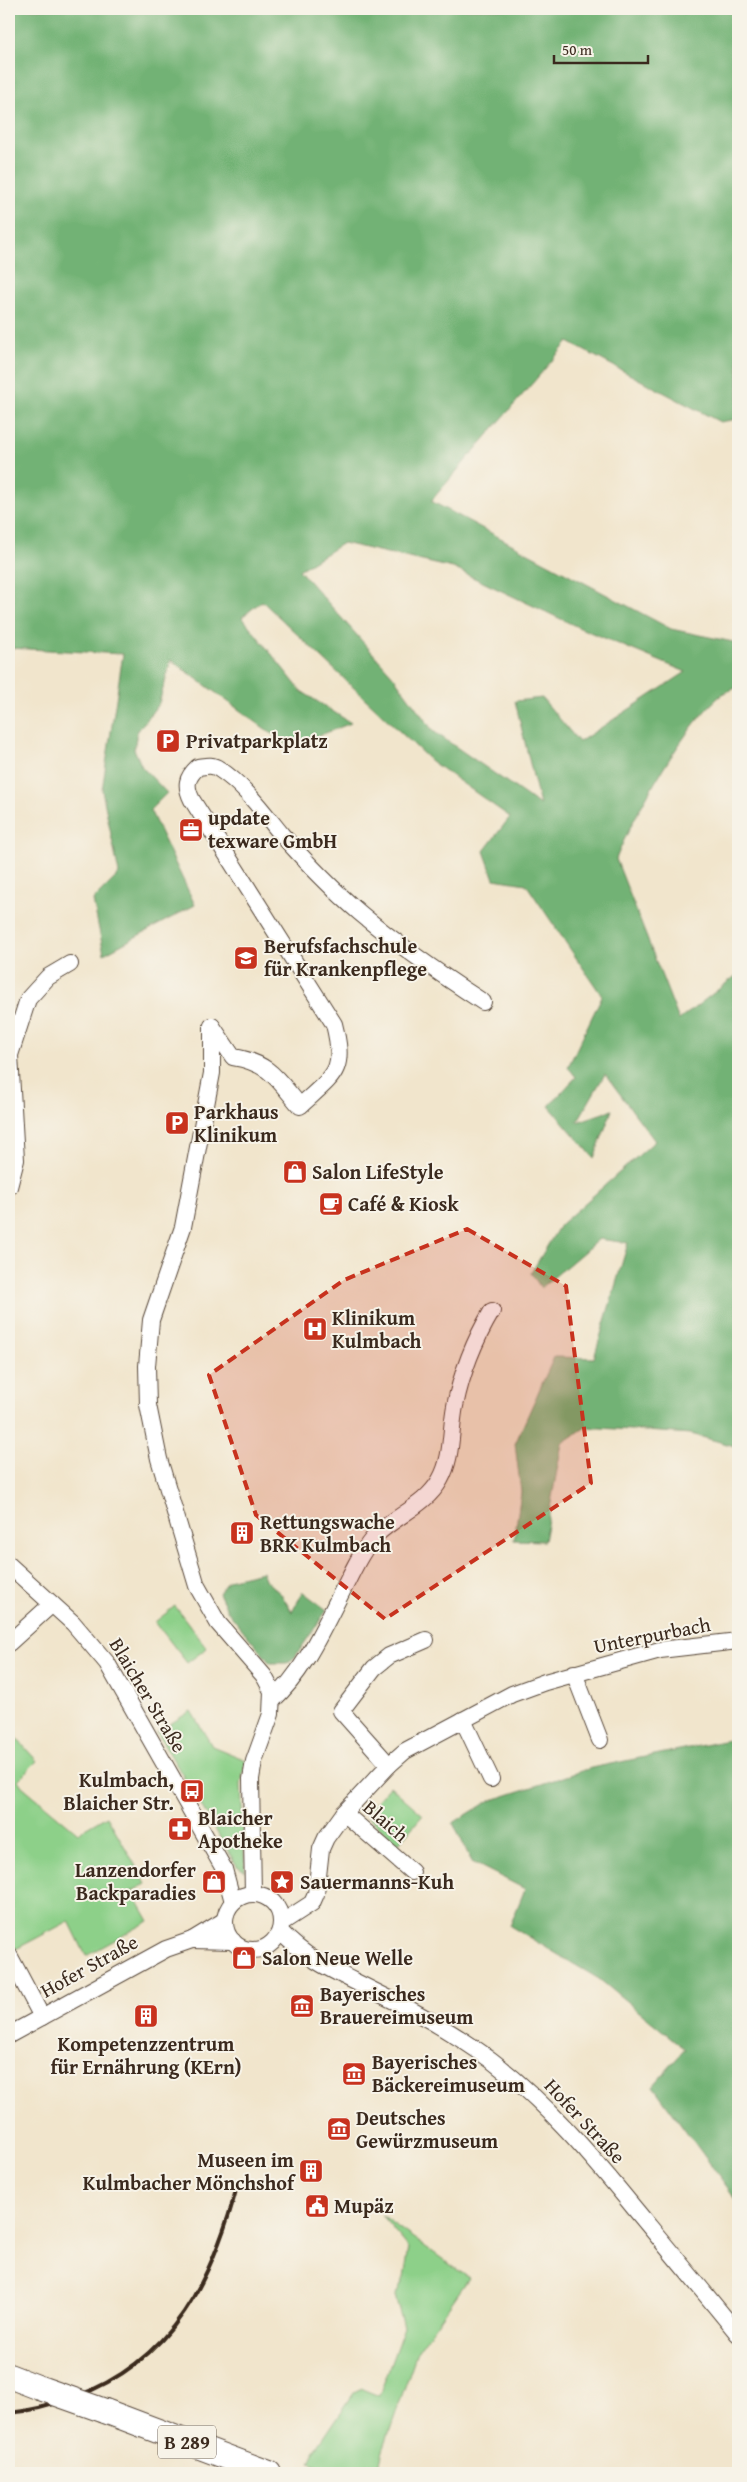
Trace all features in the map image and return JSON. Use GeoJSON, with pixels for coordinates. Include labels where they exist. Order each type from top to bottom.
{"type":"FeatureCollection","features":[{"type":"Feature","properties":{"kind":"highway","name":"B 289"},"geometry":{"type":"LineString","coordinates":[[9,2376],[269,2473]]}},
{"type":"Feature","properties":{"kind":"street"},"geometry":{"type":"LineString","coordinates":[[250,1894],[251,1780],[254,1761],[268,1729],[272,1701],[268,1683],[218,1623],[196,1586],[159,1459],[148,1405],[148,1338],[151,1320],[183,1227],[212,1073],[212,1026],[233,1057],[253,1060],[267,1068],[300,1106],[336,1070],[340,1059],[340,1047],[334,1024],[192,800],[186,787],[192,772],[198,767],[205,766],[213,766],[221,770],[256,804],[314,871],[359,912],[408,952],[483,1002]]}},
{"type":"Feature","properties":{"kind":"street"},"geometry":{"type":"LineString","coordinates":[[9,1187],[16,1160],[9,1055],[28,998],[48,977],[70,964]]}},
{"type":"Feature","properties":{"kind":"street"},"geometry":{"type":"LineString","coordinates":[[272,1701],[287,1687],[306,1659],[362,1553],[377,1534],[425,1499],[440,1480],[449,1458],[454,1407],[464,1368],[474,1341],[492,1311]]}},
{"type":"Feature","properties":{"kind":"street","name":"Blaicher Straße"},"geometry":{"type":"LineString","coordinates":[[9,1566],[73,1623],[107,1664],[224,1869],[233,1902]]}},
{"type":"Feature","properties":{"kind":"street"},"geometry":{"type":"LineString","coordinates":[[9,1643],[52,1604]]}},
{"type":"Feature","properties":{"kind":"street"},"geometry":{"type":"LineString","coordinates":[[389,1766],[341,1711],[374,1668],[389,1656],[426,1640]]}},
{"type":"Feature","properties":{"kind":"street","name":"Unterpurbach"},"geometry":{"type":"LineString","coordinates":[[344,1812],[405,1752],[512,1694],[574,1673],[660,1650],[738,1641]]}},
{"type":"Feature","properties":{"kind":"street","name":"Unterpurbach"},"geometry":{"type":"LineString","coordinates":[[574,1673],[600,1740]]}},
{"type":"Feature","properties":{"kind":"street"},"geometry":{"type":"LineString","coordinates":[[463,1720],[491,1779]]}},
{"type":"Feature","properties":{"kind":"street","name":"Blaich"},"geometry":{"type":"LineString","coordinates":[[281,1927],[312,1903],[318,1882],[321,1850],[326,1838],[344,1812],[412,1872]]}},
{"type":"Feature","properties":{"kind":"street","name":"Blaicher Straße"},"geometry":{"type":"LineString","coordinates":[[224,1869],[230,1872],[250,1894]]}},
{"type":"Feature","properties":{"kind":"street"},"geometry":{"type":"LineString","coordinates":[[276,1905],[290,1905],[298,1901],[318,1882]]}},
{"type":"Feature","properties":{"kind":"street"},"geometry":{"type":"LineString","coordinates":[[250,1894],[266,1896],[276,1905],[281,1927],[270,1945],[262,1948],[246,1949],[233,1941],[228,1934],[225,1920],[233,1902],[250,1894]]}},
{"type":"Feature","properties":{"kind":"street","name":"Hofer Straße"},"geometry":{"type":"LineString","coordinates":[[9,2035],[166,1949],[192,1940],[225,1920]]}},
{"type":"Feature","properties":{"kind":"street","name":"Hofer Straße"},"geometry":{"type":"LineString","coordinates":[[281,1927],[308,1957]]}},
{"type":"Feature","properties":{"kind":"street","name":"Hofer Straße"},"geometry":{"type":"LineString","coordinates":[[192,1940],[233,1941]]}},
{"type":"Feature","properties":{"kind":"street","name":"Hofer Straße"},"geometry":{"type":"LineString","coordinates":[[270,1945],[308,1957],[448,2031],[490,2060],[522,2086],[560,2122],[595,2160],[738,2334]]}},
{"type":"Feature","properties":{"kind":"street"},"geometry":{"type":"LineString","coordinates":[[9,1955],[42,2016]]}},
{"type":"Feature","properties":{"kind":"highlighted area"},"geometry":{"type":"Polygon","coordinates":[[[467,1229],[566,1286],[591,1483],[488,1553],[385,1619],[256,1515],[209,1375],[344,1280],[467,1229]]]}},
{"type":"Feature","properties":{"kind":"green space"},"geometry":{"type":"Polygon","coordinates":[[[9,9],[738,9],[738,419],[720,422],[568,342],[431,501],[671,629],[738,643],[738,687],[724,693],[710,706],[678,746],[648,795],[616,859],[679,1020],[738,974],[738,1447],[691,1434],[586,1427],[562,1443],[544,1541],[514,1540],[521,1492],[515,1444],[554,1357],[594,1358],[628,1243],[599,1239],[541,1288],[531,1273],[560,1225],[655,1141],[605,1074],[577,1122],[612,1110],[594,1158],[549,1106],[576,1077],[568,1067],[602,996],[526,884],[494,879],[484,851],[510,817],[431,761],[262,601],[242,617],[301,691],[351,723],[290,747],[171,660],[159,703],[137,732],[134,749],[142,767],[167,793],[150,810],[195,905],[104,954],[93,900],[119,874],[102,790],[123,654],[9,648],[9,9]],[[343,543],[299,570],[394,677],[433,731],[540,805],[515,701],[542,698],[579,742],[686,672],[580,628],[453,568],[343,543]]]}},
{"type":"Feature","properties":{"kind":"green space"},"geometry":{"type":"Polygon","coordinates":[[[262,1572],[266,1581],[281,1594],[292,1612],[303,1592],[327,1610],[295,1657],[287,1663],[270,1663],[228,1612],[219,1593],[228,1580],[262,1572]]]}},
{"type":"Feature","properties":{"kind":"green space"},"geometry":{"type":"Polygon","coordinates":[[[175,1606],[207,1648],[187,1663],[155,1622],[175,1606]]]}},
{"type":"Feature","properties":{"kind":"green space"},"geometry":{"type":"Polygon","coordinates":[[[191,1711],[212,1746],[246,1760],[241,1784],[245,1871],[237,1866],[195,1795],[197,1794],[193,1787],[190,1788],[157,1732],[191,1711]]]}},
{"type":"Feature","properties":{"kind":"green space"},"geometry":{"type":"Polygon","coordinates":[[[9,1730],[37,1761],[18,1780],[22,1786],[78,1833],[107,1816],[146,1884],[132,1891],[149,1921],[86,1956],[69,1921],[16,1949],[9,1936],[9,1730]]]}},
{"type":"Feature","properties":{"kind":"green space"},"geometry":{"type":"Polygon","coordinates":[[[738,1738],[738,2202],[653,2086],[685,2049],[599,1979],[510,1926],[525,1889],[472,1862],[453,1823],[489,1801],[591,1768],[738,1738]]]}},
{"type":"Feature","properties":{"kind":"green space"},"geometry":{"type":"Polygon","coordinates":[[[390,1786],[423,1815],[398,1844],[368,1817],[369,1810],[390,1786]]]}},
{"type":"Feature","properties":{"kind":"green space"},"geometry":{"type":"Polygon","coordinates":[[[381,2215],[469,2278],[417,2352],[384,2447],[377,2473],[336,2473],[309,2463],[314,2452],[354,2393],[362,2389],[379,2396],[404,2327],[395,2296],[404,2278],[409,2248],[381,2215]]]}},
{"type":"Feature","properties":{"kind":"railway"},"geometry":{"type":"LineString","coordinates":[[9,2413],[59,2403],[109,2381],[138,2362],[163,2339],[184,2312],[201,2283],[216,2251],[238,2183]]}},
{"type":"Feature","properties":{"kind":"place","name":"Privatparkplatz"},"geometry":{"type":"Point","coordinates":[168,741]}},
{"type":"Feature","properties":{"kind":"place","name":"update texware GmbH"},"geometry":{"type":"Point","coordinates":[191,830]}},
{"type":"Feature","properties":{"kind":"place","name":"Berufsfachschule für Krankenpflege"},"geometry":{"type":"Point","coordinates":[246,958]}},
{"type":"Feature","properties":{"kind":"place","name":"Parkhaus Klinikum"},"geometry":{"type":"Point","coordinates":[177,1123]}},
{"type":"Feature","properties":{"kind":"place","name":"Salon LifeStyle"},"geometry":{"type":"Point","coordinates":[295,1172]}},
{"type":"Feature","properties":{"kind":"place","name":"Café & Kiosk"},"geometry":{"type":"Point","coordinates":[331,1204]}},
{"type":"Feature","properties":{"kind":"place","name":"Klinikum Kulmbach"},"geometry":{"type":"Point","coordinates":[315,1329]}},
{"type":"Feature","properties":{"kind":"place","name":"Rettungswache BRK Kulmbach"},"geometry":{"type":"Point","coordinates":[242,1533]}},
{"type":"Feature","properties":{"kind":"place","name":"Kulmbach, Blaicher Str."},"geometry":{"type":"Point","coordinates":[192,1791]}},
{"type":"Feature","properties":{"kind":"place","name":"Blaicher Apotheke"},"geometry":{"type":"Point","coordinates":[180,1829]}},
{"type":"Feature","properties":{"kind":"place","name":"Lanzendorfer Backparadies"},"geometry":{"type":"Point","coordinates":[214,1882]}},
{"type":"Feature","properties":{"kind":"place","name":"Sauermanns-Kuh"},"geometry":{"type":"Point","coordinates":[282,1882]}},
{"type":"Feature","properties":{"kind":"place","name":"Salon Neue Welle"},"geometry":{"type":"Point","coordinates":[244,1958]}},
{"type":"Feature","properties":{"kind":"place","name":"Bayerisches Brauereimuseum"},"geometry":{"type":"Point","coordinates":[302,2006]}},
{"type":"Feature","properties":{"kind":"place","name":"Kompetenzzentrum für Ernährung (KErn)"},"geometry":{"type":"Point","coordinates":[146,2016]}},
{"type":"Feature","properties":{"kind":"place","name":"Bayerisches Bäckereimuseum"},"geometry":{"type":"Point","coordinates":[354,2074]}},
{"type":"Feature","properties":{"kind":"place","name":"Deutsches Gewürzmuseum"},"geometry":{"type":"Point","coordinates":[339,2129]}},
{"type":"Feature","properties":{"kind":"place","name":"Museen im Kulmbacher Mönchshof"},"geometry":{"type":"Point","coordinates":[311,2171]}},
{"type":"Feature","properties":{"kind":"place","name":"Mupäz"},"geometry":{"type":"Point","coordinates":[317,2206]}}]}
